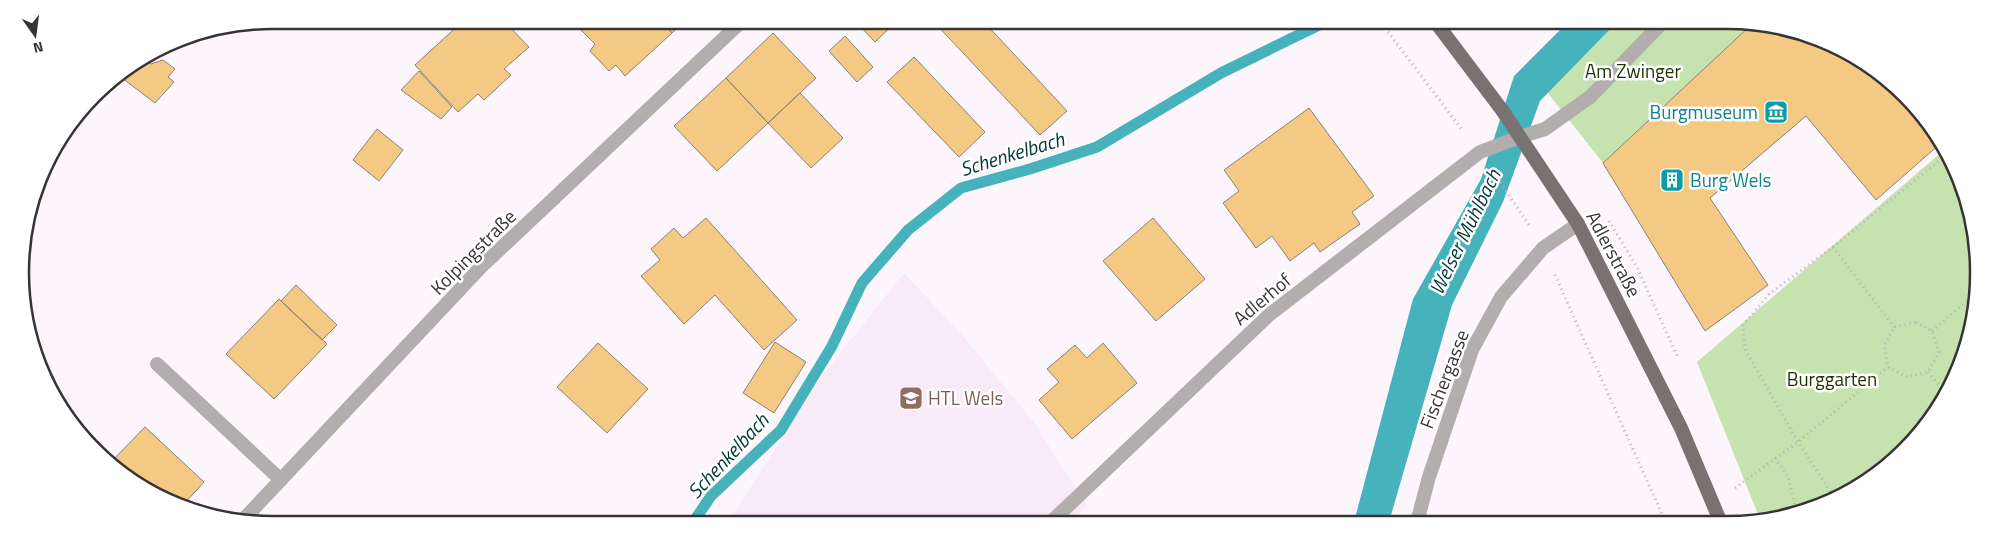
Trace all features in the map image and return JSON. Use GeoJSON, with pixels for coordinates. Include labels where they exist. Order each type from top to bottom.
{"type":"FeatureCollection","features":[{"type":"Feature","properties":{"kind":"main road","name":"Adlerstraße"},"geometry":{"type":"LineString","coordinates":[[1441,29],[1502,110],[1578,224],[1680,428],[1718,516]]}},
{"type":"Feature","properties":{"kind":"street","name":"Kolpingstraße"},"geometry":{"type":"LineString","coordinates":[[248,515],[481,268],[735,29]]}},
{"type":"Feature","properties":{"kind":"street"},"geometry":{"type":"LineString","coordinates":[[1523,141],[1590,97],[1656,29]]}},
{"type":"Feature","properties":{"kind":"street","name":"Adlerhof"},"geometry":{"type":"LineString","coordinates":[[1057,516],[1268,315],[1480,152],[1523,141]]}},
{"type":"Feature","properties":{"kind":"street","name":"Fischergasse"},"geometry":{"type":"LineString","coordinates":[[1419,516],[1429,477],[1472,350],[1501,297],[1543,248],[1578,224]]}},
{"type":"Feature","properties":{"kind":"street"},"geometry":{"type":"LineString","coordinates":[[157,364],[281,480]]}},
{"type":"Feature","properties":{"kind":"path"},"geometry":{"type":"LineString","coordinates":[[1386,29],[1480,152]]}},
{"type":"Feature","properties":{"kind":"path"},"geometry":{"type":"LineString","coordinates":[[1831,492],[1798,442],[1745,349],[1743,324],[1769,294],[1833,248],[1942,158]]}},
{"type":"Feature","properties":{"kind":"path"},"geometry":{"type":"LineString","coordinates":[[1490,168],[1543,248],[1663,516]]}},
{"type":"Feature","properties":{"kind":"path"},"geometry":{"type":"LineString","coordinates":[[1833,248],[1894,327]]}},
{"type":"Feature","properties":{"kind":"path"},"geometry":{"type":"LineString","coordinates":[[1932,331],[1969,300]]}},
{"type":"Feature","properties":{"kind":"path"},"geometry":{"type":"LineString","coordinates":[[1916,322],[1932,331],[1939,352],[1928,372],[1907,377],[1888,367],[1884,346],[1894,327],[1916,322]]}},
{"type":"Feature","properties":{"kind":"path"},"geometry":{"type":"LineString","coordinates":[[1733,490],[1798,442],[1888,367]]}},
{"type":"Feature","properties":{"kind":"path"},"geometry":{"type":"LineString","coordinates":[[1928,372],[1941,388]]}},
{"type":"Feature","properties":{"kind":"path"},"geometry":{"type":"LineString","coordinates":[[1775,458],[1788,476],[1795,506]]}},
{"type":"Feature","properties":{"kind":"shaded area","name":"HTL Wels"},"geometry":{"type":"Polygon","coordinates":[[[904,273],[962,335],[1033,421],[1087,506],[1076,516],[731,516],[822,376],[904,273]]]}},
{"type":"Feature","properties":{"kind":"green space","name":"Am Zwinger"},"geometry":{"type":"Polygon","coordinates":[[[1610,29],[1746,30],[1603,163],[1547,92],[1610,29]]]}},
{"type":"Feature","properties":{"kind":"green space","name":"Burggarten"},"geometry":{"type":"Polygon","coordinates":[[[1939,154],[1952,179],[1966,225],[1970,257],[1970,288],[1966,320],[1952,366],[1938,394],[1920,421],[1887,456],[1848,484],[1820,498],[1790,508],[1758,514],[1697,362],[1939,154]]]}},
{"type":"Feature","properties":{"kind":"water","name":"Welser Mühlbach"},"geometry":{"type":"Polygon","coordinates":[[[1561,29],[1610,29],[1540,101],[1503,202],[1452,305],[1391,516],[1356,516],[1413,299],[1481,179],[1514,76],[1561,29]]]}},
{"type":"Feature","properties":{"kind":"building"},"geometry":{"type":"Polygon","coordinates":[[[454,29],[512,29],[529,47],[504,69],[511,75],[484,100],[478,94],[458,112],[415,65],[454,29]]]}},
{"type":"Feature","properties":{"kind":"building"},"geometry":{"type":"Polygon","coordinates":[[[580,29],[668,29],[672,33],[625,76],[616,65],[609,71],[590,51],[595,44],[580,29]]]}},
{"type":"Feature","properties":{"kind":"building"},"geometry":{"type":"Polygon","coordinates":[[[863,29],[889,29],[875,42],[863,29]]]}},
{"type":"Feature","properties":{"kind":"building"},"geometry":{"type":"Polygon","coordinates":[[[941,29],[991,29],[1067,111],[1040,135],[941,29]]]}},
{"type":"Feature","properties":{"kind":"building","name":"Burg Wels"},"geometry":{"type":"Polygon","coordinates":[[[1746,30],[1790,37],[1820,47],[1848,61],[1875,79],[1899,100],[1920,124],[1936,148],[1876,200],[1806,116],[1710,198],[1768,285],[1705,331],[1603,163],[1746,30]]]}},
{"type":"Feature","properties":{"kind":"building"},"geometry":{"type":"Polygon","coordinates":[[[773,33],[816,78],[768,123],[726,78],[773,33]]]}},
{"type":"Feature","properties":{"kind":"building"},"geometry":{"type":"Polygon","coordinates":[[[845,36],[873,67],[857,82],[829,51],[845,36]]]}},
{"type":"Feature","properties":{"kind":"building"},"geometry":{"type":"Polygon","coordinates":[[[914,57],[985,132],[959,157],[887,82],[914,57]]]}},
{"type":"Feature","properties":{"kind":"building"},"geometry":{"type":"Polygon","coordinates":[[[163,60],[175,69],[168,77],[174,82],[155,103],[124,79],[148,63],[151,64],[163,60]]]}},
{"type":"Feature","properties":{"kind":"building"},"geometry":{"type":"Polygon","coordinates":[[[419,71],[452,107],[441,119],[401,90],[419,71]]]}},
{"type":"Feature","properties":{"kind":"building"},"geometry":{"type":"Polygon","coordinates":[[[726,78],[768,123],[717,171],[674,126],[726,78]]]}},
{"type":"Feature","properties":{"kind":"building"},"geometry":{"type":"Polygon","coordinates":[[[800,93],[843,138],[811,168],[768,123],[800,93]]]}},
{"type":"Feature","properties":{"kind":"building"},"geometry":{"type":"Polygon","coordinates":[[[1309,108],[1374,196],[1352,212],[1360,224],[1320,252],[1314,243],[1290,261],[1272,236],[1256,248],[1223,203],[1239,191],[1224,170],[1309,108]]]}},
{"type":"Feature","properties":{"kind":"building"},"geometry":{"type":"Polygon","coordinates":[[[377,129],[403,150],[379,181],[353,160],[377,129]]]}},
{"type":"Feature","properties":{"kind":"building"},"geometry":{"type":"Polygon","coordinates":[[[706,218],[797,320],[764,350],[715,295],[684,324],[641,276],[660,260],[651,249],[674,228],[683,238],[706,218]]]}},
{"type":"Feature","properties":{"kind":"building"},"geometry":{"type":"Polygon","coordinates":[[[1153,218],[1205,279],[1156,321],[1103,261],[1153,218]]]}},
{"type":"Feature","properties":{"kind":"building"},"geometry":{"type":"Polygon","coordinates":[[[296,285],[337,325],[322,340],[281,301],[296,285]]]}},
{"type":"Feature","properties":{"kind":"building"},"geometry":{"type":"Polygon","coordinates":[[[279,299],[327,344],[274,399],[226,354],[279,299]]]}},
{"type":"Feature","properties":{"kind":"building"},"geometry":{"type":"Polygon","coordinates":[[[775,342],[806,362],[774,413],[743,393],[775,342]]]}},
{"type":"Feature","properties":{"kind":"building"},"geometry":{"type":"Polygon","coordinates":[[[598,343],[648,389],[607,433],[557,387],[598,343]]]}},
{"type":"Feature","properties":{"kind":"building"},"geometry":{"type":"Polygon","coordinates":[[[1103,343],[1137,383],[1072,439],[1039,400],[1059,382],[1047,369],[1075,345],[1087,358],[1103,343]]]}},
{"type":"Feature","properties":{"kind":"building"},"geometry":{"type":"Polygon","coordinates":[[[145,427],[204,482],[187,501],[151,484],[115,458],[145,427]]]}},
{"type":"Feature","properties":{"kind":"waterway","name":"Schenkelbach"},"geometry":{"type":"LineString","coordinates":[[697,516],[711,496],[781,430],[832,346],[862,283],[908,230],[961,188],[1030,169],[1097,147],[1221,73],[1311,29]]}},
{"type":"Feature","properties":{"kind":"place","name":"Burgmuseum"},"geometry":{"type":"Point","coordinates":[1776,112]}},
{"type":"Feature","properties":{"kind":"place","name":"Burg Wels"},"geometry":{"type":"Point","coordinates":[1672,180]}},
{"type":"Feature","properties":{"kind":"place","name":"HTL Wels"},"geometry":{"type":"Point","coordinates":[911,398]}}]}
